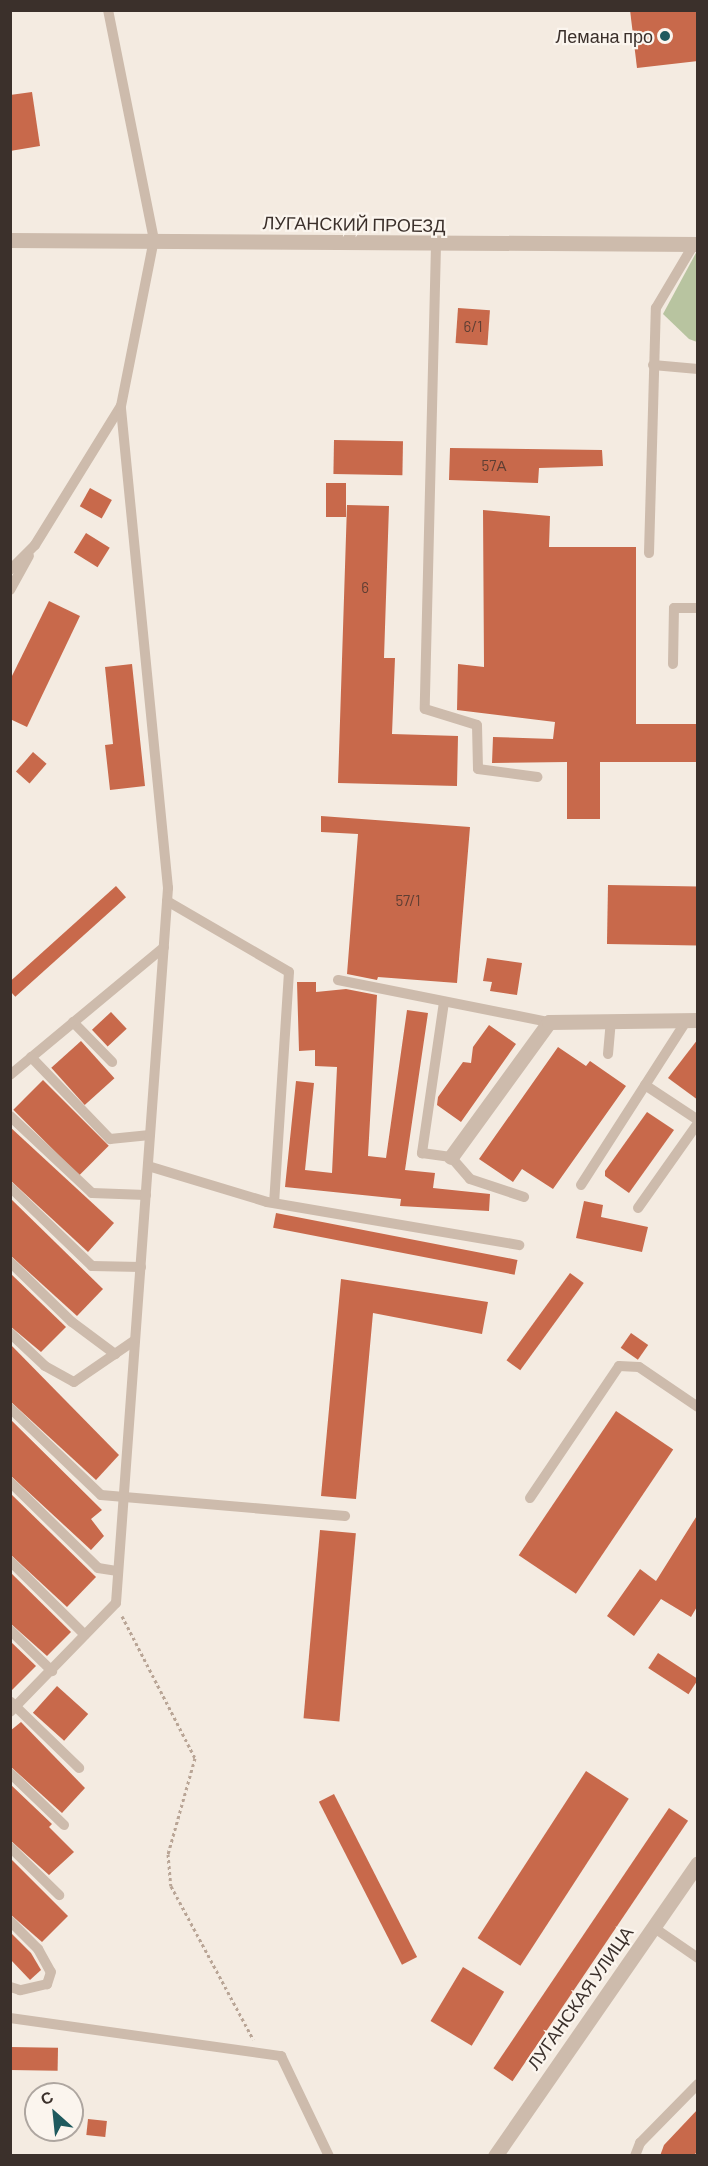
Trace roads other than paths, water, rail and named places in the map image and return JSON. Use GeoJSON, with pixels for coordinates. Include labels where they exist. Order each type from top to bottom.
{"type":"FeatureCollection","features":[{"type":"Feature","properties":{"kind":"street","name":"ЛУГАНСКИЙ ПРОЕЗД"},"geometry":{"type":"LineString","coordinates":[[10,240],[436,245],[696,244]]}},
{"type":"Feature","properties":{"kind":"street"},"geometry":{"type":"LineString","coordinates":[[451,1157],[549,1022],[692,1020]]}},
{"type":"Feature","properties":{"kind":"street","name":"ЛУГАНСКАЯ УЛИЦА"},"geometry":{"type":"LineString","coordinates":[[495,2156],[698,1863]]}},
{"type":"Feature","properties":{"kind":"lane"},"geometry":{"type":"LineString","coordinates":[[79,1768],[12,1707],[52,1671],[116,1603],[167,901],[121,406],[154,240],[108,10]]}},
{"type":"Feature","properties":{"kind":"lane"},"geometry":{"type":"LineString","coordinates":[[649,553],[656,308],[696,244]]}},
{"type":"Feature","properties":{"kind":"lane"},"geometry":{"type":"LineString","coordinates":[[436,245],[425,709],[477,725],[478,769],[537,777]]}},
{"type":"Feature","properties":{"kind":"lane"},"geometry":{"type":"LineString","coordinates":[[654,365],[698,369]]}},
{"type":"Feature","properties":{"kind":"lane"},"geometry":{"type":"LineString","coordinates":[[10,590],[121,406]]}},
{"type":"Feature","properties":{"kind":"lane"},"geometry":{"type":"LineString","coordinates":[[10,570],[35,546]]}},
{"type":"Feature","properties":{"kind":"lane"},"geometry":{"type":"LineString","coordinates":[[672,664],[674,608],[698,608]]}},
{"type":"Feature","properties":{"kind":"lane"},"geometry":{"type":"LineString","coordinates":[[167,901],[289,972],[274,1203]]}},
{"type":"Feature","properties":{"kind":"lane"},"geometry":{"type":"LineString","coordinates":[[10,1075],[164,947]]}},
{"type":"Feature","properties":{"kind":"lane"},"geometry":{"type":"LineString","coordinates":[[338,980],[549,1022]]}},
{"type":"Feature","properties":{"kind":"lane"},"geometry":{"type":"LineString","coordinates":[[444,1002],[422,1153],[451,1157],[470,1179],[524,1197]]}},
{"type":"Feature","properties":{"kind":"lane"},"geometry":{"type":"LineString","coordinates":[[581,1185],[645,1085],[692,1020]]}},
{"type":"Feature","properties":{"kind":"lane"},"geometry":{"type":"LineString","coordinates":[[608,1054],[611,1021]]}},
{"type":"Feature","properties":{"kind":"lane"},"geometry":{"type":"LineString","coordinates":[[73,1022],[112,1062]]}},
{"type":"Feature","properties":{"kind":"lane"},"geometry":{"type":"LineString","coordinates":[[31,1057],[110,1139],[150,1135]]}},
{"type":"Feature","properties":{"kind":"lane"},"geometry":{"type":"LineString","coordinates":[[638,1208],[698,1121],[645,1085]]}},
{"type":"Feature","properties":{"kind":"lane"},"geometry":{"type":"LineString","coordinates":[[10,1116],[92,1193],[146,1195]]}},
{"type":"Feature","properties":{"kind":"lane"},"geometry":{"type":"LineString","coordinates":[[148,1166],[274,1203],[519,1245]]}},
{"type":"Feature","properties":{"kind":"lane"},"geometry":{"type":"LineString","coordinates":[[10,1187],[92,1266],[141,1267]]}},
{"type":"Feature","properties":{"kind":"lane"},"geometry":{"type":"LineString","coordinates":[[10,1262],[72,1322],[115,1354]]}},
{"type":"Feature","properties":{"kind":"lane"},"geometry":{"type":"LineString","coordinates":[[10,1333],[45,1366],[74,1382],[135,1340]]}},
{"type":"Feature","properties":{"kind":"lane"},"geometry":{"type":"LineString","coordinates":[[530,1498],[620,1366],[639,1367],[698,1407]]}},
{"type":"Feature","properties":{"kind":"lane"},"geometry":{"type":"LineString","coordinates":[[10,1408],[101,1495],[123,1499],[345,1516]]}},
{"type":"Feature","properties":{"kind":"lane"},"geometry":{"type":"LineString","coordinates":[[10,1482],[98,1568],[118,1571]]}},
{"type":"Feature","properties":{"kind":"lane"},"geometry":{"type":"LineString","coordinates":[[10,1561],[85,1635]]}},
{"type":"Feature","properties":{"kind":"lane"},"geometry":{"type":"LineString","coordinates":[[10,1630],[52,1671]]}},
{"type":"Feature","properties":{"kind":"lane"},"geometry":{"type":"LineString","coordinates":[[10,1773],[64,1825]]}},
{"type":"Feature","properties":{"kind":"lane"},"geometry":{"type":"LineString","coordinates":[[10,1847],[59,1894]]}},
{"type":"Feature","properties":{"kind":"lane"},"geometry":{"type":"LineString","coordinates":[[10,1921],[38,1949],[51,1972],[47,1984],[20,1990],[10,1987]]}},
{"type":"Feature","properties":{"kind":"lane"},"geometry":{"type":"LineString","coordinates":[[653,1927],[698,1958]]}},
{"type":"Feature","properties":{"kind":"lane"},"geometry":{"type":"LineString","coordinates":[[10,2018],[281,2056],[329,2156]]}},
{"type":"Feature","properties":{"kind":"lane"},"geometry":{"type":"LineString","coordinates":[[635,2156],[640,2143],[698,2084]]}},
{"type":"Feature","properties":{"kind":"place","name":"Лемана про"},"geometry":{"type":"Point","coordinates":[665,36]}}]}
